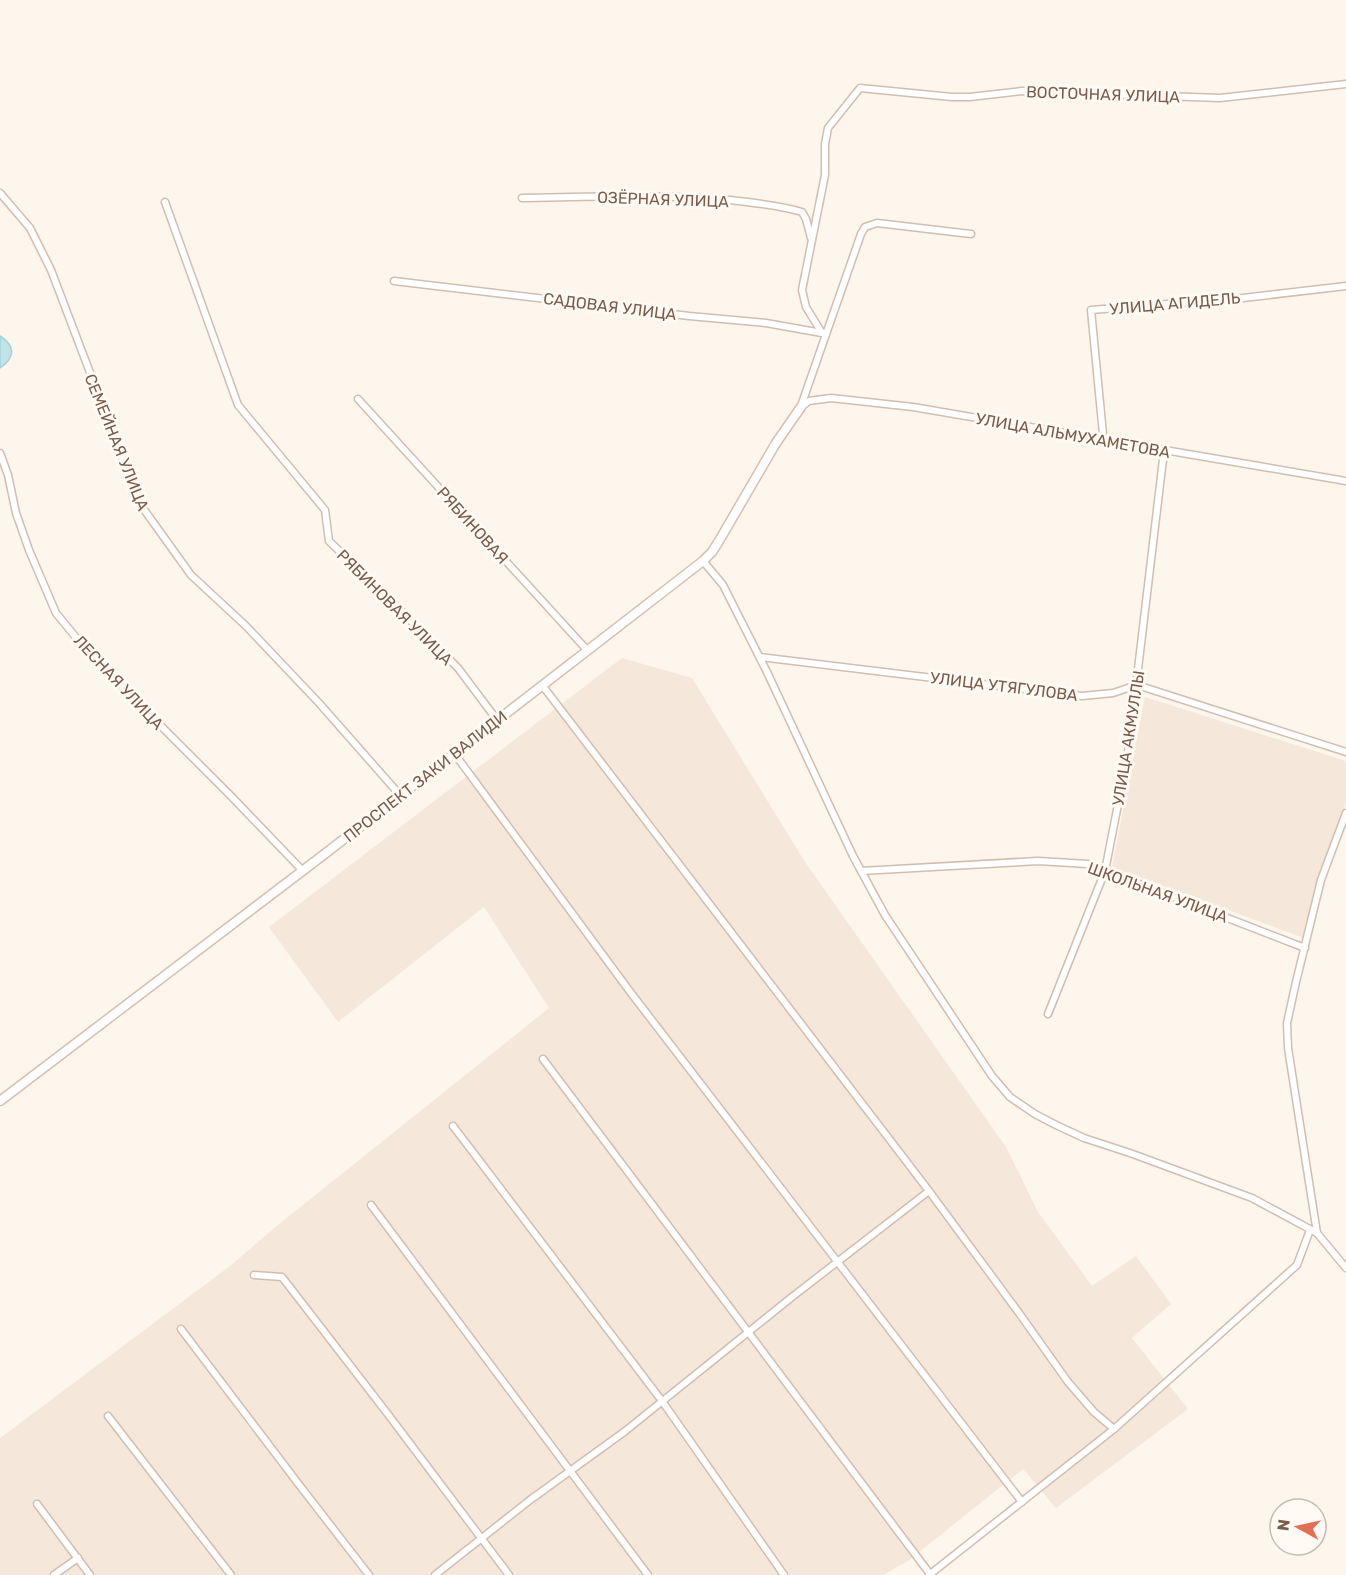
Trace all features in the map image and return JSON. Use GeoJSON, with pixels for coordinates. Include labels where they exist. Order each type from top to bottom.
{"type":"FeatureCollection","features":[{"type":"Feature","properties":{"kind":"street","name":"ВОСТОЧНАЯ УЛИЦА"},"geometry":{"type":"LineString","coordinates":[[811,240],[825,175],[825,144],[828,128],[860,88],[952,97],[1022,91],[1220,98],[1346,84]]}},
{"type":"Feature","properties":{"kind":"street","name":"СЕМЕЙНАЯ УЛИЦА"},"geometry":{"type":"LineString","coordinates":[[0,193],[30,228],[51,270],[140,504],[191,575],[246,626],[400,795]]}},
{"type":"Feature","properties":{"kind":"street","name":"ОЗЁРНАЯ УЛИЦА"},"geometry":{"type":"LineString","coordinates":[[522,198],[695,197],[791,209],[802,212],[811,240]]}},
{"type":"Feature","properties":{"kind":"street","name":"РЯБИНОВАЯ УЛИЦА"},"geometry":{"type":"LineString","coordinates":[[165,202],[238,405],[325,510],[329,542],[458,668],[497,720]]}},
{"type":"Feature","properties":{"kind":"street"},"geometry":{"type":"LineString","coordinates":[[801,407],[824,334],[865,227],[877,223],[971,234]]}},
{"type":"Feature","properties":{"kind":"street"},"geometry":{"type":"LineString","coordinates":[[811,240],[802,291],[806,307],[824,334]]}},
{"type":"Feature","properties":{"kind":"street","name":"САДОВАЯ УЛИЦА"},"geometry":{"type":"LineString","coordinates":[[394,281],[766,323],[824,334]]}},
{"type":"Feature","properties":{"kind":"street","name":"УЛИЦА АГИДЕЛЬ"},"geometry":{"type":"LineString","coordinates":[[1103,434],[1091,310],[1243,298],[1346,286]]}},
{"type":"Feature","properties":{"kind":"street","name":"РЯБИНОВАЯ"},"geometry":{"type":"LineString","coordinates":[[358,399],[587,650]]}},
{"type":"Feature","properties":{"kind":"street","name":"УЛИЦА АЛЬМУХАМЕТОВА"},"geometry":{"type":"LineString","coordinates":[[801,407],[818,399],[849,399],[913,407],[1346,481]]}},
{"type":"Feature","properties":{"kind":"street","name":"ПРОСПЕКТ ЗАКИ ВАЛИДИ"},"geometry":{"type":"LineString","coordinates":[[0,1101],[303,871],[703,561],[719,541],[776,443],[801,407]]}},
{"type":"Feature","properties":{"kind":"street","name":"УЛИЦА АКМУЛЛЫ"},"geometry":{"type":"LineString","coordinates":[[1048,1014],[1105,871],[1128,753],[1164,451]]}},
{"type":"Feature","properties":{"kind":"street","name":"ЛЕСНАЯ УЛИЦА"},"geometry":{"type":"LineString","coordinates":[[0,453],[8,475],[16,513],[56,613],[92,657],[303,871]]}},
{"type":"Feature","properties":{"kind":"street"},"geometry":{"type":"LineString","coordinates":[[703,561],[723,585],[760,657],[861,871],[891,924],[992,1076],[1010,1096],[1035,1114],[1065,1130],[1252,1198],[1314,1232],[1346,1268]]}},
{"type":"Feature","properties":{"kind":"street","name":"УЛИЦА УТЯГУЛОВА"},"geometry":{"type":"LineString","coordinates":[[760,657],[1082,696],[1113,693],[1137,685]]}},
{"type":"Feature","properties":{"kind":"street"},"geometry":{"type":"LineString","coordinates":[[542,685],[929,1191],[1068,1383],[1114,1429]]}},
{"type":"Feature","properties":{"kind":"street"},"geometry":{"type":"LineString","coordinates":[[1137,685],[1346,752]]}},
{"type":"Feature","properties":{"kind":"street"},"geometry":{"type":"LineString","coordinates":[[454,753],[631,993],[1022,1502]]}},
{"type":"Feature","properties":{"kind":"street"},"geometry":{"type":"LineString","coordinates":[[543,1059],[930,1574],[1114,1429],[1297,1265],[1314,1232],[1288,1048],[1287,1023],[1322,880],[1346,813]]}},
{"type":"Feature","properties":{"kind":"street","name":"ШКОЛЬНАЯ УЛИЦА"},"geometry":{"type":"LineString","coordinates":[[861,871],[1038,861],[1088,864],[1305,948]]}},
{"type":"Feature","properties":{"kind":"street"},"geometry":{"type":"LineString","coordinates":[[453,1126],[662,1401],[784,1575]]}},
{"type":"Feature","properties":{"kind":"street"},"geometry":{"type":"LineString","coordinates":[[435,1575],[530,1500],[624,1432],[929,1191]]}},
{"type":"Feature","properties":{"kind":"street"},"geometry":{"type":"LineString","coordinates":[[371,1205],[648,1575]]}},
{"type":"Feature","properties":{"kind":"street"},"geometry":{"type":"LineString","coordinates":[[254,1275],[282,1277],[509,1575]]}},
{"type":"Feature","properties":{"kind":"street"},"geometry":{"type":"LineString","coordinates":[[182,1329],[369,1575]]}},
{"type":"Feature","properties":{"kind":"street"},"geometry":{"type":"LineString","coordinates":[[108,1416],[231,1575]]}},
{"type":"Feature","properties":{"kind":"street"},"geometry":{"type":"LineString","coordinates":[[37,1504],[90,1575]]}},
{"type":"Feature","properties":{"kind":"street"},"geometry":{"type":"LineString","coordinates":[[54,1575],[78,1558]]}},
{"type":"Feature","properties":{"kind":"shaded area"},"geometry":{"type":"Polygon","coordinates":[[[622,658],[692,678],[805,862],[1006,1147],[1038,1212],[1092,1286],[1136,1256],[1171,1304],[1132,1338],[1188,1409],[1056,1508],[1023,1469],[908,1561],[883,1575],[0,1575],[0,1438],[230,1266],[549,1008],[484,907],[338,1022],[269,927],[622,658]]]}},
{"type":"Feature","properties":{"kind":"shaded area"},"geometry":{"type":"Polygon","coordinates":[[[1145,697],[1346,761],[1346,803],[1319,880],[1304,938],[1112,867],[1145,697]]]}},
{"type":"Feature","properties":{"kind":"water"},"geometry":{"type":"Polygon","coordinates":[[[0,336],[9,344],[12,352],[9,360],[0,368],[0,336]]]}}]}
